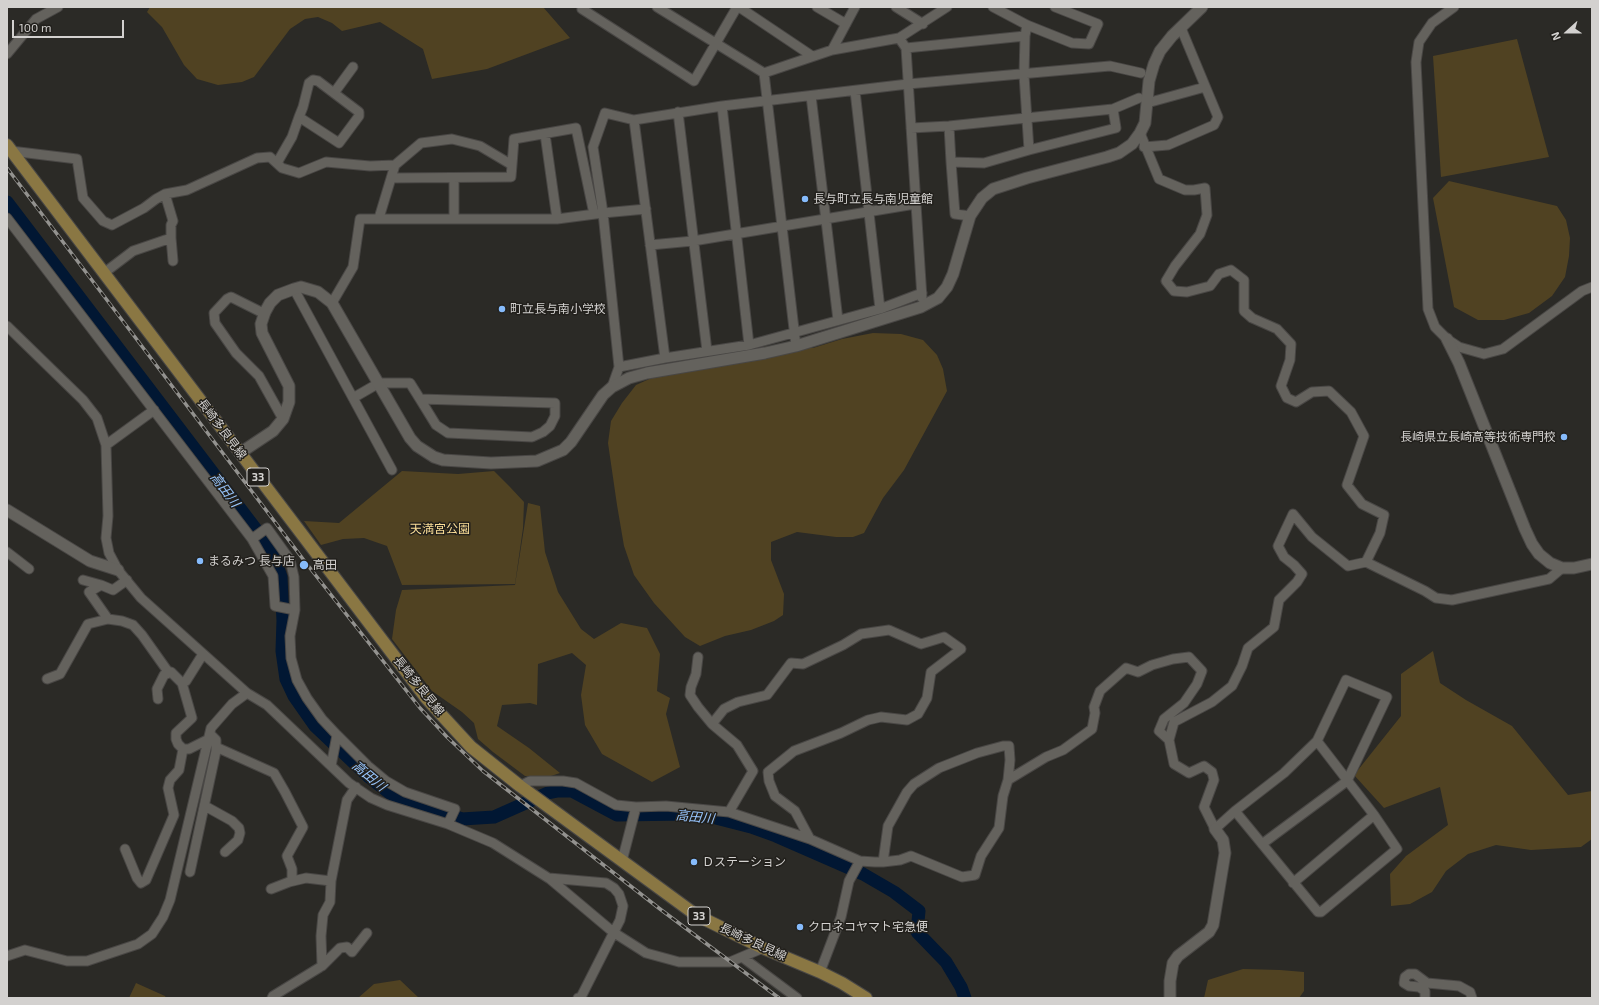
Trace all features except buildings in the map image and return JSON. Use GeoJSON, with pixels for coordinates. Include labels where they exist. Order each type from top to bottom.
{"type":"FeatureCollection","features":[{"type":"Feature","properties":{"kind":"main road","name":"長崎多良見線"},"geometry":{"type":"LineString","coordinates":[[9,148],[426,698],[471,747],[524,789],[696,915],[763,948],[820,972],[842,983],[866,998]]}},
{"type":"Feature","properties":{"kind":"street"},"geometry":{"type":"LineString","coordinates":[[7,54],[36,19],[58,7]]}},
{"type":"Feature","properties":{"kind":"street"},"geometry":{"type":"LineString","coordinates":[[584,7],[582,9],[694,81],[715,43],[738,7],[812,56]]}},
{"type":"Feature","properties":{"kind":"street"},"geometry":{"type":"LineString","coordinates":[[658,7],[764,73]]}},
{"type":"Feature","properties":{"kind":"street"},"geometry":{"type":"LineString","coordinates":[[817,7],[846,24]]}},
{"type":"Feature","properties":{"kind":"street"},"geometry":{"type":"LineString","coordinates":[[832,50],[855,7]]}},
{"type":"Feature","properties":{"kind":"street"},"geometry":{"type":"LineString","coordinates":[[896,7],[923,24]]}},
{"type":"Feature","properties":{"kind":"street"},"geometry":{"type":"LineString","coordinates":[[764,73],[832,50],[899,38],[923,24],[947,7]]}},
{"type":"Feature","properties":{"kind":"street"},"geometry":{"type":"LineString","coordinates":[[997,8],[1027,25],[1072,43],[1089,44],[1098,24],[1055,7]]}},
{"type":"Feature","properties":{"kind":"street"},"geometry":{"type":"LineString","coordinates":[[240,452],[273,431],[283,419],[289,402],[289,386],[262,333],[261,324],[270,303],[278,295],[294,288],[301,287],[318,292],[332,303],[410,438],[417,446],[434,457],[443,460],[491,463],[538,461],[563,450],[571,442],[594,407],[612,387],[629,378],[647,373],[796,346],[921,308],[938,298],[947,287],[953,274],[970,216],[982,198],[993,189],[1027,178],[1119,153],[1132,144],[1140,134],[1145,123],[1143,100],[1154,64],[1160,51],[1172,36],[1202,7]]}},
{"type":"Feature","properties":{"kind":"street"},"geometry":{"type":"LineString","coordinates":[[1454,7],[1432,23],[1419,42],[1416,62],[1428,309],[1434,327],[1446,339],[1463,349],[1484,354],[1503,349],[1582,291],[1592,287]]}},
{"type":"Feature","properties":{"kind":"street"},"geometry":{"type":"LineString","coordinates":[[1027,25],[1025,36],[1024,75],[1029,150]]}},
{"type":"Feature","properties":{"kind":"street"},"geometry":{"type":"LineString","coordinates":[[1144,147],[1168,145],[1214,125],[1218,117],[1181,28]]}},
{"type":"Feature","properties":{"kind":"street"},"geometry":{"type":"LineString","coordinates":[[906,48],[1025,36]]}},
{"type":"Feature","properties":{"kind":"street"},"geometry":{"type":"LineString","coordinates":[[899,38],[906,48],[922,293],[921,308]]}},
{"type":"Feature","properties":{"kind":"street"},"geometry":{"type":"LineString","coordinates":[[612,387],[619,367],[598,213],[593,147],[605,113],[634,120],[722,106],[908,84],[1024,75],[1110,66],[1141,73]]}},
{"type":"Feature","properties":{"kind":"street"},"geometry":{"type":"LineString","coordinates":[[334,93],[353,67]]}},
{"type":"Feature","properties":{"kind":"street"},"geometry":{"type":"LineString","coordinates":[[764,73],[796,346]]}},
{"type":"Feature","properties":{"kind":"street"},"geometry":{"type":"LineString","coordinates":[[277,163],[292,137],[309,83],[313,80],[318,81],[359,112],[359,116],[339,143],[299,117]]}},
{"type":"Feature","properties":{"kind":"street"},"geometry":{"type":"LineString","coordinates":[[911,128],[949,126],[1113,109],[1143,100],[1206,87]]}},
{"type":"Feature","properties":{"kind":"street"},"geometry":{"type":"LineString","coordinates":[[855,91],[870,211],[880,309]]}},
{"type":"Feature","properties":{"kind":"street"},"geometry":{"type":"LineString","coordinates":[[811,96],[838,320]]}},
{"type":"Feature","properties":{"kind":"street"},"geometry":{"type":"LineString","coordinates":[[722,106],[749,345]]}},
{"type":"Feature","properties":{"kind":"street"},"geometry":{"type":"LineString","coordinates":[[952,162],[984,163],[1116,128],[1113,109]]}},
{"type":"Feature","properties":{"kind":"street"},"geometry":{"type":"LineString","coordinates":[[678,112],[707,351]]}},
{"type":"Feature","properties":{"kind":"street"},"geometry":{"type":"LineString","coordinates":[[634,120],[665,358]]}},
{"type":"Feature","properties":{"kind":"street"},"geometry":{"type":"LineString","coordinates":[[949,126],[955,214],[970,216]]}},
{"type":"Feature","properties":{"kind":"street"},"geometry":{"type":"LineString","coordinates":[[391,178],[510,177],[514,139],[576,128],[598,213]]}},
{"type":"Feature","properties":{"kind":"street"},"geometry":{"type":"LineString","coordinates":[[545,134],[557,219]]}},
{"type":"Feature","properties":{"kind":"street"},"geometry":{"type":"LineString","coordinates":[[1140,134],[1144,147],[1159,179],[1185,190],[1205,188],[1207,215],[1200,234],[1174,266],[1166,281],[1174,291],[1187,292],[1210,286],[1219,274],[1231,270],[1244,280],[1244,311],[1252,318],[1277,329],[1291,344],[1290,360],[1281,386],[1287,398],[1296,402],[1312,392],[1329,391],[1351,412],[1364,436],[1347,485],[1362,504],[1384,516],[1380,533],[1366,562]]}},
{"type":"Feature","properties":{"kind":"street"},"geometry":{"type":"LineString","coordinates":[[379,218],[395,165],[421,143],[452,139],[480,146],[512,165]]}},
{"type":"Feature","properties":{"kind":"street"},"geometry":{"type":"LineString","coordinates":[[9,148],[77,159],[83,198],[103,221],[112,225],[144,208],[165,194],[187,190],[257,158],[270,157],[282,168],[299,173],[326,162],[370,166],[395,165]]}},
{"type":"Feature","properties":{"kind":"street"},"geometry":{"type":"LineString","coordinates":[[454,178],[454,218]]}},
{"type":"Feature","properties":{"kind":"street"},"geometry":{"type":"LineString","coordinates":[[165,194],[173,221],[171,225],[173,261]]}},
{"type":"Feature","properties":{"kind":"street"},"geometry":{"type":"LineString","coordinates":[[650,245],[693,241],[915,204]]}},
{"type":"Feature","properties":{"kind":"street"},"geometry":{"type":"LineString","coordinates":[[332,303],[353,268],[360,219],[557,219],[598,213],[646,209]]}},
{"type":"Feature","properties":{"kind":"street"},"geometry":{"type":"LineString","coordinates":[[7,218],[252,539],[273,576],[275,606],[294,610]]}},
{"type":"Feature","properties":{"kind":"street"},"geometry":{"type":"LineString","coordinates":[[104,273],[133,251],[171,238]]}},
{"type":"Feature","properties":{"kind":"street"},"geometry":{"type":"LineString","coordinates":[[294,288],[392,470]]}},
{"type":"Feature","properties":{"kind":"street"},"geometry":{"type":"LineString","coordinates":[[619,367],[749,345],[880,309],[922,293]]}},
{"type":"Feature","properties":{"kind":"street"},"geometry":{"type":"LineString","coordinates":[[264,314],[231,298],[227,299],[214,313],[215,323],[236,353],[259,376],[283,419]]}},
{"type":"Feature","properties":{"kind":"street"},"geometry":{"type":"LineString","coordinates":[[7,326],[83,400],[97,418],[106,445],[108,516],[106,538],[109,553],[118,570],[142,598],[247,694],[266,705],[349,783],[371,798],[387,805],[449,822],[493,843],[548,878],[614,932],[646,953],[680,962],[730,962],[763,948]]}},
{"type":"Feature","properties":{"kind":"street"},"geometry":{"type":"LineString","coordinates":[[1446,339],[1459,363],[1532,544],[1539,554],[1550,563],[1562,568],[1574,568],[1592,564]]}},
{"type":"Feature","properties":{"kind":"street"},"geometry":{"type":"LineString","coordinates":[[353,398],[379,383],[410,383],[436,425],[448,433],[532,437],[543,432],[550,426],[555,416],[555,403],[420,399]]}},
{"type":"Feature","properties":{"kind":"street"},"geometry":{"type":"LineString","coordinates":[[106,445],[154,410]]}},
{"type":"Feature","properties":{"kind":"street"},"geometry":{"type":"LineString","coordinates":[[7,510],[90,561],[118,570]]}},
{"type":"Feature","properties":{"kind":"street"},"geometry":{"type":"LineString","coordinates":[[1170,998],[1170,981],[1173,963],[1178,956],[1209,932],[1213,925],[1225,853],[1223,840],[1215,829],[1204,807],[1214,780],[1212,772],[1204,766],[1189,773],[1174,764],[1169,740],[1174,722],[1212,702],[1232,686],[1242,666],[1248,648],[1274,627],[1279,600],[1297,582],[1302,574],[1284,557],[1278,546],[1293,514],[1312,537],[1348,566],[1366,562],[1436,598],[1452,600],[1549,579],[1562,568]]}},
{"type":"Feature","properties":{"kind":"street"},"geometry":{"type":"LineString","coordinates":[[252,539],[267,528],[290,560],[294,577],[294,610],[290,636],[291,658],[297,680],[318,714],[368,766],[386,780],[404,792],[455,809],[449,822]]}},
{"type":"Feature","properties":{"kind":"street"},"geometry":{"type":"LineString","coordinates":[[7,552],[29,569]]}},
{"type":"Feature","properties":{"kind":"street"},"geometry":{"type":"LineString","coordinates":[[83,580],[113,590],[127,580]]}},
{"type":"Feature","properties":{"kind":"street"},"geometry":{"type":"LineString","coordinates":[[101,585],[88,592],[108,619]]}},
{"type":"Feature","properties":{"kind":"street"},"geometry":{"type":"LineString","coordinates":[[47,679],[60,674],[88,624],[108,619],[122,621],[133,625],[169,673],[171,672],[182,682],[192,718],[176,733],[178,744],[182,748],[189,749],[209,737]]}},
{"type":"Feature","properties":{"kind":"street"},"geometry":{"type":"LineString","coordinates":[[712,724],[724,709],[738,702],[767,695],[791,663],[803,664],[843,645],[861,634],[889,630],[921,644],[944,637],[961,649],[931,672],[927,698],[918,714],[907,720],[881,717],[868,720],[841,733],[794,751],[768,772],[769,780],[775,796],[795,811],[810,839]]}},
{"type":"Feature","properties":{"kind":"street"},"geometry":{"type":"LineString","coordinates":[[182,682],[186,681],[203,654]]}},
{"type":"Feature","properties":{"kind":"street"},"geometry":{"type":"LineString","coordinates":[[698,657],[696,674],[691,687],[690,695],[712,724],[737,745],[753,771],[729,812]]}},
{"type":"Feature","properties":{"kind":"street"},"geometry":{"type":"LineString","coordinates":[[1008,780],[1046,757],[1063,750],[1092,729],[1095,713],[1094,707],[1100,692],[1126,668],[1138,672],[1152,665],[1173,658],[1189,657],[1202,670],[1197,684],[1184,703],[1164,720],[1159,731],[1169,740]]}},
{"type":"Feature","properties":{"kind":"street"},"geometry":{"type":"LineString","coordinates":[[158,698],[157,689],[159,682],[164,675],[169,673]]}},
{"type":"Feature","properties":{"kind":"street"},"geometry":{"type":"LineString","coordinates":[[1215,829],[1235,811],[1284,773],[1317,741],[1346,680],[1387,697],[1347,781],[1262,844]]}},
{"type":"Feature","properties":{"kind":"street"},"geometry":{"type":"LineString","coordinates":[[7,956],[25,950],[67,961],[87,961],[138,944],[152,934],[163,916],[170,900],[211,728],[232,704],[247,694]]}},
{"type":"Feature","properties":{"kind":"street"},"geometry":{"type":"LineString","coordinates":[[331,766],[337,735]]}},
{"type":"Feature","properties":{"kind":"street"},"geometry":{"type":"LineString","coordinates":[[190,872],[205,806],[216,747],[216,740],[209,737]]}},
{"type":"Feature","properties":{"kind":"street"},"geometry":{"type":"LineString","coordinates":[[1235,811],[1318,912],[1321,912],[1397,850],[1374,815],[1317,741]]}},
{"type":"Feature","properties":{"kind":"street"},"geometry":{"type":"LineString","coordinates":[[524,789],[530,781],[563,781],[576,783],[616,805],[636,807],[666,806],[729,812],[810,839],[859,863],[883,862],[900,860],[911,856],[962,877],[975,875],[981,856],[998,828],[1003,796],[1008,780],[1010,760],[1009,746],[1003,746],[977,753],[939,768],[914,784],[907,792],[888,826],[883,862]]}},
{"type":"Feature","properties":{"kind":"street"},"geometry":{"type":"LineString","coordinates":[[216,747],[274,774],[285,792],[302,827],[286,856],[292,869],[292,881]]}},
{"type":"Feature","properties":{"kind":"street"},"geometry":{"type":"LineString","coordinates":[[125,849],[137,878],[141,882],[146,880],[174,815],[168,788],[170,780],[179,770],[182,748]]}},
{"type":"Feature","properties":{"kind":"street"},"geometry":{"type":"LineString","coordinates":[[322,966],[321,936],[323,915],[330,902],[331,881],[347,800],[356,787]]}},
{"type":"Feature","properties":{"kind":"street"},"geometry":{"type":"LineString","coordinates":[[205,806],[232,821],[239,828],[240,833],[238,840],[226,852]]}},
{"type":"Feature","properties":{"kind":"street"},"geometry":{"type":"LineString","coordinates":[[622,861],[636,807]]}},
{"type":"Feature","properties":{"kind":"street"},"geometry":{"type":"LineString","coordinates":[[1293,883],[1374,815]]}},
{"type":"Feature","properties":{"kind":"street"},"geometry":{"type":"LineString","coordinates":[[820,972],[841,917],[849,881],[859,863]]}},
{"type":"Feature","properties":{"kind":"street"},"geometry":{"type":"LineString","coordinates":[[271,889],[292,881],[306,878],[331,881]]}},
{"type":"Feature","properties":{"kind":"street"},"geometry":{"type":"LineString","coordinates":[[548,878],[606,883],[614,888],[619,894],[623,906],[620,920],[580,997],[578,998]]}},
{"type":"Feature","properties":{"kind":"street"},"geometry":{"type":"LineString","coordinates":[[272,998],[322,966],[340,948],[347,947],[352,952],[367,933]]}},
{"type":"Feature","properties":{"kind":"street"},"geometry":{"type":"LineString","coordinates":[[742,957],[797,998]]}},
{"type":"Feature","properties":{"kind":"street"},"geometry":{"type":"LineString","coordinates":[[1425,998],[1425,991],[1419,987],[1409,986],[1404,983],[1405,977],[1409,974],[1415,974],[1427,983],[1460,986],[1470,992],[1472,998]]}},
{"type":"Feature","properties":{"kind":"green space"},"geometry":{"type":"Polygon","coordinates":[[[150,7],[543,7],[570,38],[487,69],[432,79],[423,49],[380,22],[342,31],[332,23],[318,17],[305,19],[290,29],[254,77],[242,82],[218,85],[197,79],[184,65],[162,27],[147,12],[150,7]]]}},
{"type":"Feature","properties":{"kind":"green space"},"geometry":{"type":"Polygon","coordinates":[[[1517,39],[1549,157],[1441,177],[1433,56],[1517,39]]]}},
{"type":"Feature","properties":{"kind":"green space"},"geometry":{"type":"Polygon","coordinates":[[[1449,181],[1557,206],[1566,220],[1570,238],[1569,256],[1565,277],[1552,296],[1529,313],[1504,320],[1478,320],[1454,307],[1433,198],[1449,181]]]}},
{"type":"Feature","properties":{"kind":"green space"},"geometry":{"type":"Polygon","coordinates":[[[873,333],[901,334],[923,340],[937,355],[943,369],[947,391],[904,470],[883,498],[864,533],[853,537],[836,537],[797,532],[771,542],[771,560],[784,594],[783,615],[774,621],[751,630],[725,636],[700,646],[685,637],[654,603],[634,575],[624,546],[617,505],[608,443],[611,421],[622,403],[636,385],[665,372],[768,346],[813,348],[842,339],[873,333]]]}},
{"type":"Feature","properties":{"kind":"green space","name":"天満宮公園"},"geometry":{"type":"Polygon","coordinates":[[[402,471],[458,474],[494,471],[510,487],[524,502],[523,528],[515,584],[402,585],[387,546],[364,538],[343,539],[321,545],[304,521],[339,523],[402,471]]]}},
{"type":"Feature","properties":{"kind":"green space"},"geometry":{"type":"Polygon","coordinates":[[[528,503],[540,506],[545,552],[558,592],[581,629],[594,639],[621,623],[647,628],[660,654],[657,691],[670,698],[666,714],[680,767],[652,782],[602,754],[585,725],[581,695],[586,665],[572,653],[538,664],[537,705],[530,703],[502,705],[497,726],[529,748],[560,773],[551,776],[525,776],[478,739],[474,723],[462,712],[432,691],[392,639],[396,610],[402,590],[515,585],[528,503]]]}},
{"type":"Feature","properties":{"kind":"green space"},"geometry":{"type":"Polygon","coordinates":[[[1433,651],[1440,683],[1466,700],[1512,726],[1568,795],[1592,791],[1592,839],[1581,847],[1531,850],[1496,845],[1468,854],[1446,871],[1432,892],[1410,904],[1391,906],[1390,874],[1406,856],[1448,825],[1440,787],[1384,808],[1354,775],[1401,716],[1401,674],[1433,651]]]}},
{"type":"Feature","properties":{"kind":"green space"},"geometry":{"type":"Polygon","coordinates":[[[1243,969],[1304,972],[1304,991],[1299,998],[1204,998],[1208,980],[1243,969]]]}},
{"type":"Feature","properties":{"kind":"green space"},"geometry":{"type":"Polygon","coordinates":[[[400,980],[419,998],[358,998],[374,984],[400,980]]]}},
{"type":"Feature","properties":{"kind":"green space"},"geometry":{"type":"Polygon","coordinates":[[[136,983],[165,996],[166,998],[129,998],[136,983]]]}},
{"type":"Feature","properties":{"kind":"waterway","name":"高田川"},"geometry":{"type":"LineString","coordinates":[[7,202],[267,544],[274,557],[281,577],[283,621],[282,651],[286,679],[294,696],[315,726],[368,776],[395,797],[462,819],[494,817],[548,793],[572,791],[617,815],[686,814],[712,817],[751,827],[776,836],[863,874],[894,892],[919,911],[917,932],[946,962],[961,987],[965,998]]}},
{"type":"Feature","properties":{"kind":"railway"},"geometry":{"type":"LineString","coordinates":[[7,168],[306,563],[420,708],[447,737],[483,771],[660,909],[779,998]]}},
{"type":"Feature","properties":{"kind":"place","name":"長与町立長与南児童館"},"geometry":{"type":"Point","coordinates":[805,199]}},
{"type":"Feature","properties":{"kind":"place","name":"町立長与南小学校"},"geometry":{"type":"Point","coordinates":[502,309]}},
{"type":"Feature","properties":{"kind":"place","name":"長崎県立長崎高等技術専門校"},"geometry":{"type":"Point","coordinates":[1564,437]}},
{"type":"Feature","properties":{"kind":"place","name":"まるみつ 長与店"},"geometry":{"type":"Point","coordinates":[200,561]}},
{"type":"Feature","properties":{"kind":"place","name":"高田"},"geometry":{"type":"Point","coordinates":[304,565]}},
{"type":"Feature","properties":{"kind":"place","name":"Ｄステーション"},"geometry":{"type":"Point","coordinates":[694,862]}},
{"type":"Feature","properties":{"kind":"place","name":"クロネコヤマト宅急便"},"geometry":{"type":"Point","coordinates":[800,927]}}]}
